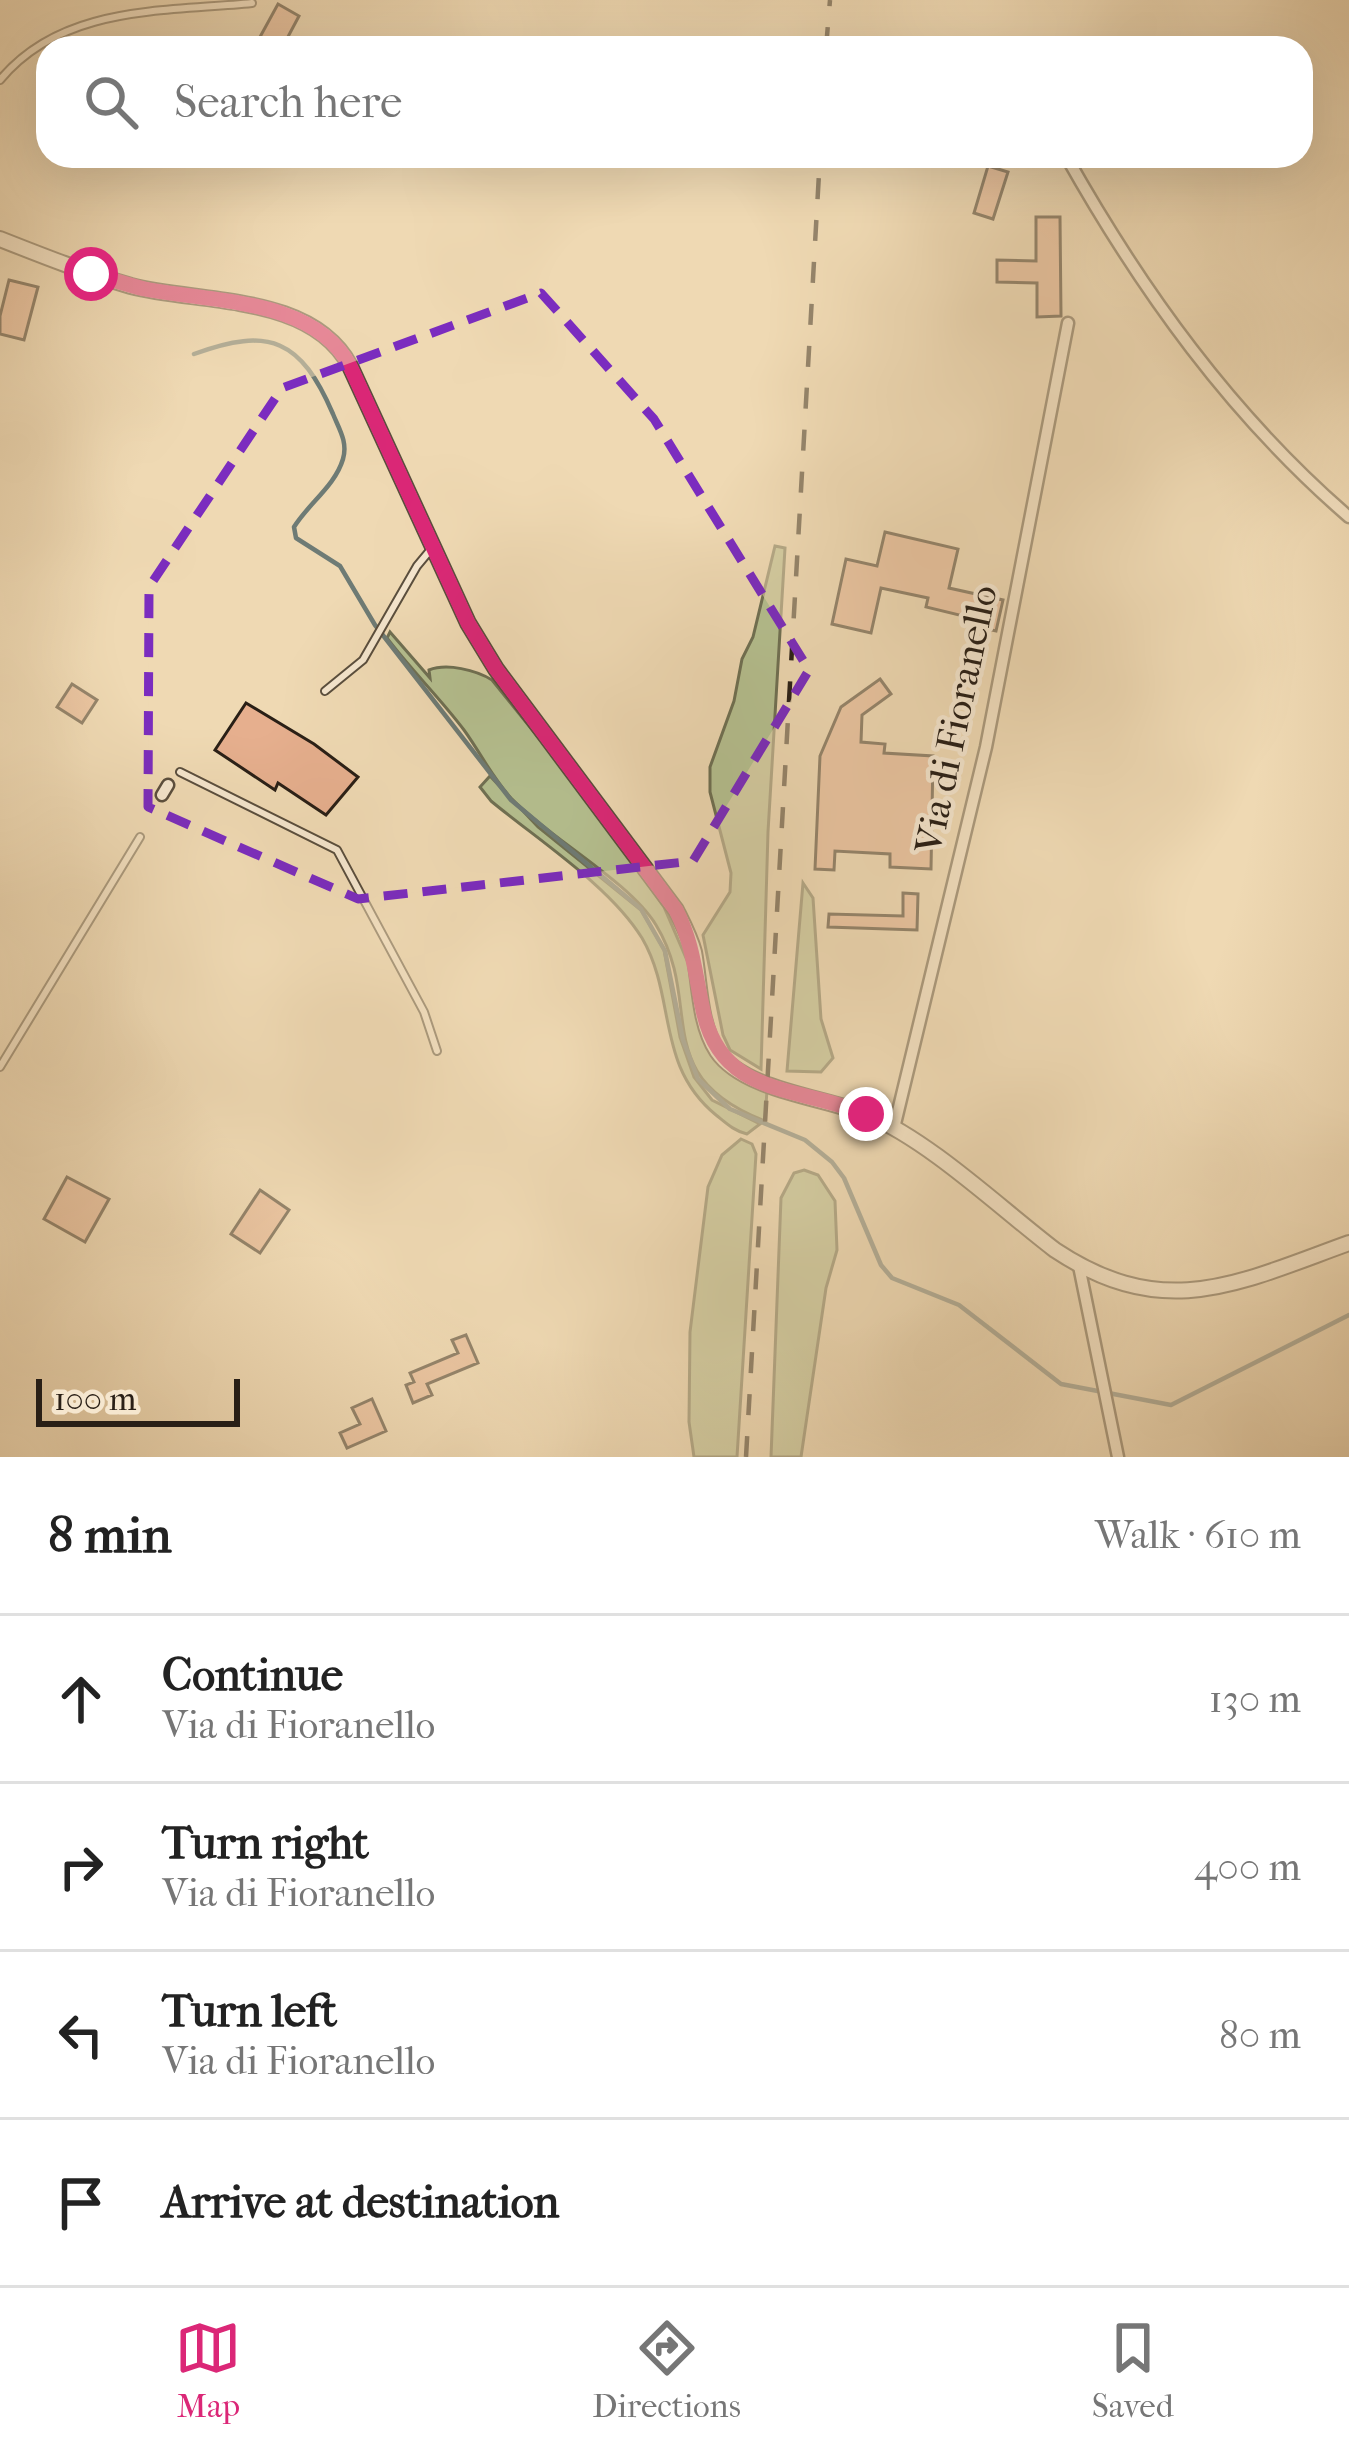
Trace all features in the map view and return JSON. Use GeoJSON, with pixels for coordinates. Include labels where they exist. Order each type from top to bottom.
{"type":"FeatureCollection","features":[{"type":"Feature","properties":{"kind":"street"},"geometry":{"type":"LineString","coordinates":[[1073,168],[1124,256],[1212,376],[1277,452],[1349,517]]}},
{"type":"Feature","properties":{"kind":"street"},"geometry":{"type":"LineString","coordinates":[[0,239],[91,274],[272,312],[323,334],[350,366],[432,548],[496,669],[676,910],[690,940],[703,1009],[718,1054],[754,1080],[846,1106],[894,1128],[1079,1266],[1125,1285],[1190,1293],[1349,1243]]}},
{"type":"Feature","properties":{"kind":"street","name":"Via di Fioranello"},"geometry":{"type":"LineString","coordinates":[[894,1128],[986,747],[1068,322]]}},
{"type":"Feature","properties":{"kind":"street"},"geometry":{"type":"LineString","coordinates":[[1079,1266],[1118,1457]]}},
{"type":"Feature","properties":{"kind":"lane"},"geometry":{"type":"LineString","coordinates":[[57,36],[89,21],[252,3]]}},
{"type":"Feature","properties":{"kind":"lane"},"geometry":{"type":"LineString","coordinates":[[0,80],[36,46]]}},
{"type":"Feature","properties":{"kind":"lane"},"geometry":{"type":"LineString","coordinates":[[325,691],[363,659],[432,548]]}},
{"type":"Feature","properties":{"kind":"lane"},"geometry":{"type":"LineString","coordinates":[[180,772],[337,850],[424,1012],[437,1052]]}},
{"type":"Feature","properties":{"kind":"lane"},"geometry":{"type":"LineString","coordinates":[[0,1067],[140,837]]}},
{"type":"Feature","properties":{"kind":"highlighted area"},"geometry":{"type":"Polygon","coordinates":[[[541,293],[654,419],[809,670],[693,861],[358,899],[148,807],[149,587],[282,388],[541,293]]]}},
{"type":"Feature","properties":{"kind":"green space"},"geometry":{"type":"Polygon","coordinates":[[[775,546],[785,548],[768,832],[761,1069],[730,1050],[723,1035],[703,935],[730,892],[731,873],[710,792],[710,767],[753,637],[775,546]]]}},
{"type":"Feature","properties":{"kind":"green space"},"geometry":{"type":"Polygon","coordinates":[[[390,632],[430,678],[429,670],[453,667],[492,680],[583,793],[664,907],[689,965],[702,1033],[767,1090],[765,1121],[728,1103],[705,1082],[692,1060],[670,955],[644,909],[511,798],[464,730],[387,638],[390,632]]]}},
{"type":"Feature","properties":{"kind":"green space"},"geometry":{"type":"Polygon","coordinates":[[[490,776],[538,827],[641,910],[664,950],[680,1037],[694,1077],[712,1100],[760,1124],[747,1134],[716,1115],[684,1075],[653,961],[642,938],[593,882],[491,801],[480,787],[490,776]]]}},
{"type":"Feature","properties":{"kind":"green space"},"geometry":{"type":"Polygon","coordinates":[[[803,883],[813,898],[821,1019],[833,1058],[821,1072],[787,1071],[803,883]]]}},
{"type":"Feature","properties":{"kind":"green space"},"geometry":{"type":"Polygon","coordinates":[[[741,1139],[752,1144],[756,1154],[737,1457],[694,1457],[689,1422],[690,1332],[708,1187],[722,1155],[741,1139]]]}},
{"type":"Feature","properties":{"kind":"green space"},"geometry":{"type":"Polygon","coordinates":[[[804,1170],[818,1175],[835,1201],[837,1250],[826,1288],[801,1457],[771,1457],[781,1198],[794,1173],[804,1170]]]}},
{"type":"Feature","properties":{"kind":"building"},"geometry":{"type":"Polygon","coordinates":[[[278,4],[299,16],[288,36],[261,36],[278,4]]]}},
{"type":"Feature","properties":{"kind":"building"},"geometry":{"type":"Polygon","coordinates":[[[987,168],[1008,172],[993,219],[974,213],[987,168]]]}},
{"type":"Feature","properties":{"kind":"building"},"geometry":{"type":"Polygon","coordinates":[[[1036,217],[1060,217],[1061,316],[1037,317],[1037,283],[997,282],[997,260],[1036,261],[1036,217]]]}},
{"type":"Feature","properties":{"kind":"building"},"geometry":{"type":"Polygon","coordinates":[[[9,280],[38,287],[24,340],[0,334],[9,280]]]}},
{"type":"Feature","properties":{"kind":"building"},"geometry":{"type":"Polygon","coordinates":[[[885,532],[958,549],[949,588],[1003,600],[996,631],[974,626],[976,619],[926,607],[928,598],[881,588],[871,633],[832,624],[846,559],[877,566],[885,532]]]}},
{"type":"Feature","properties":{"kind":"building"},"geometry":{"type":"Polygon","coordinates":[[[880,679],[891,694],[862,715],[861,742],[885,744],[884,753],[933,756],[931,869],[890,867],[890,854],[835,851],[834,870],[815,869],[820,756],[841,707],[880,679]]]}},
{"type":"Feature","properties":{"kind":"building"},"geometry":{"type":"Polygon","coordinates":[[[72,684],[97,700],[82,723],[57,707],[72,684]]]}},
{"type":"Feature","properties":{"kind":"building"},"geometry":{"type":"Polygon","coordinates":[[[246,703],[358,777],[326,815],[278,783],[275,790],[215,750],[246,703]]]}},
{"type":"Feature","properties":{"kind":"building"},"geometry":{"type":"Polygon","coordinates":[[[903,893],[918,894],[917,930],[828,927],[829,914],[903,916],[903,893]]]}},
{"type":"Feature","properties":{"kind":"building"},"geometry":{"type":"Polygon","coordinates":[[[67,1177],[109,1199],[85,1242],[44,1219],[67,1177]]]}},
{"type":"Feature","properties":{"kind":"building"},"geometry":{"type":"Polygon","coordinates":[[[260,1190],[289,1210],[260,1253],[231,1234],[260,1190]]]}},
{"type":"Feature","properties":{"kind":"building"},"geometry":{"type":"Polygon","coordinates":[[[466,1335],[478,1363],[427,1384],[432,1395],[413,1403],[406,1385],[414,1382],[410,1373],[458,1353],[452,1340],[466,1335]]]}},
{"type":"Feature","properties":{"kind":"building"},"geometry":{"type":"Polygon","coordinates":[[[372,1399],[386,1431],[347,1448],[340,1433],[360,1424],[352,1408],[372,1399]]]}},
{"type":"Feature","properties":{"kind":"waterway"},"geometry":{"type":"LineString","coordinates":[[194,354],[243,341],[263,341],[295,355],[308,369],[340,430],[344,453],[334,478],[294,527],[296,538],[340,566],[375,625],[511,800],[641,909],[665,951],[683,1040],[698,1079],[730,1109],[805,1140],[832,1162],[844,1178],[881,1265],[892,1278],[959,1305],[1061,1384],[1171,1405],[1349,1315]]}},
{"type":"Feature","properties":{"kind":"railway"},"geometry":{"type":"LineString","coordinates":[[827,36],[830,0]]}},
{"type":"Feature","properties":{"kind":"railway"},"geometry":{"type":"LineString","coordinates":[[746,1457],[819,168]]}},
{"type":"Feature","properties":{"kind":"route"},"geometry":{"type":"LineString","coordinates":[[91,274],[272,312],[309,326],[336,346],[350,366],[468,623],[496,669],[676,910],[690,940],[710,1038],[718,1054],[754,1080],[866,1114]]}}]}
